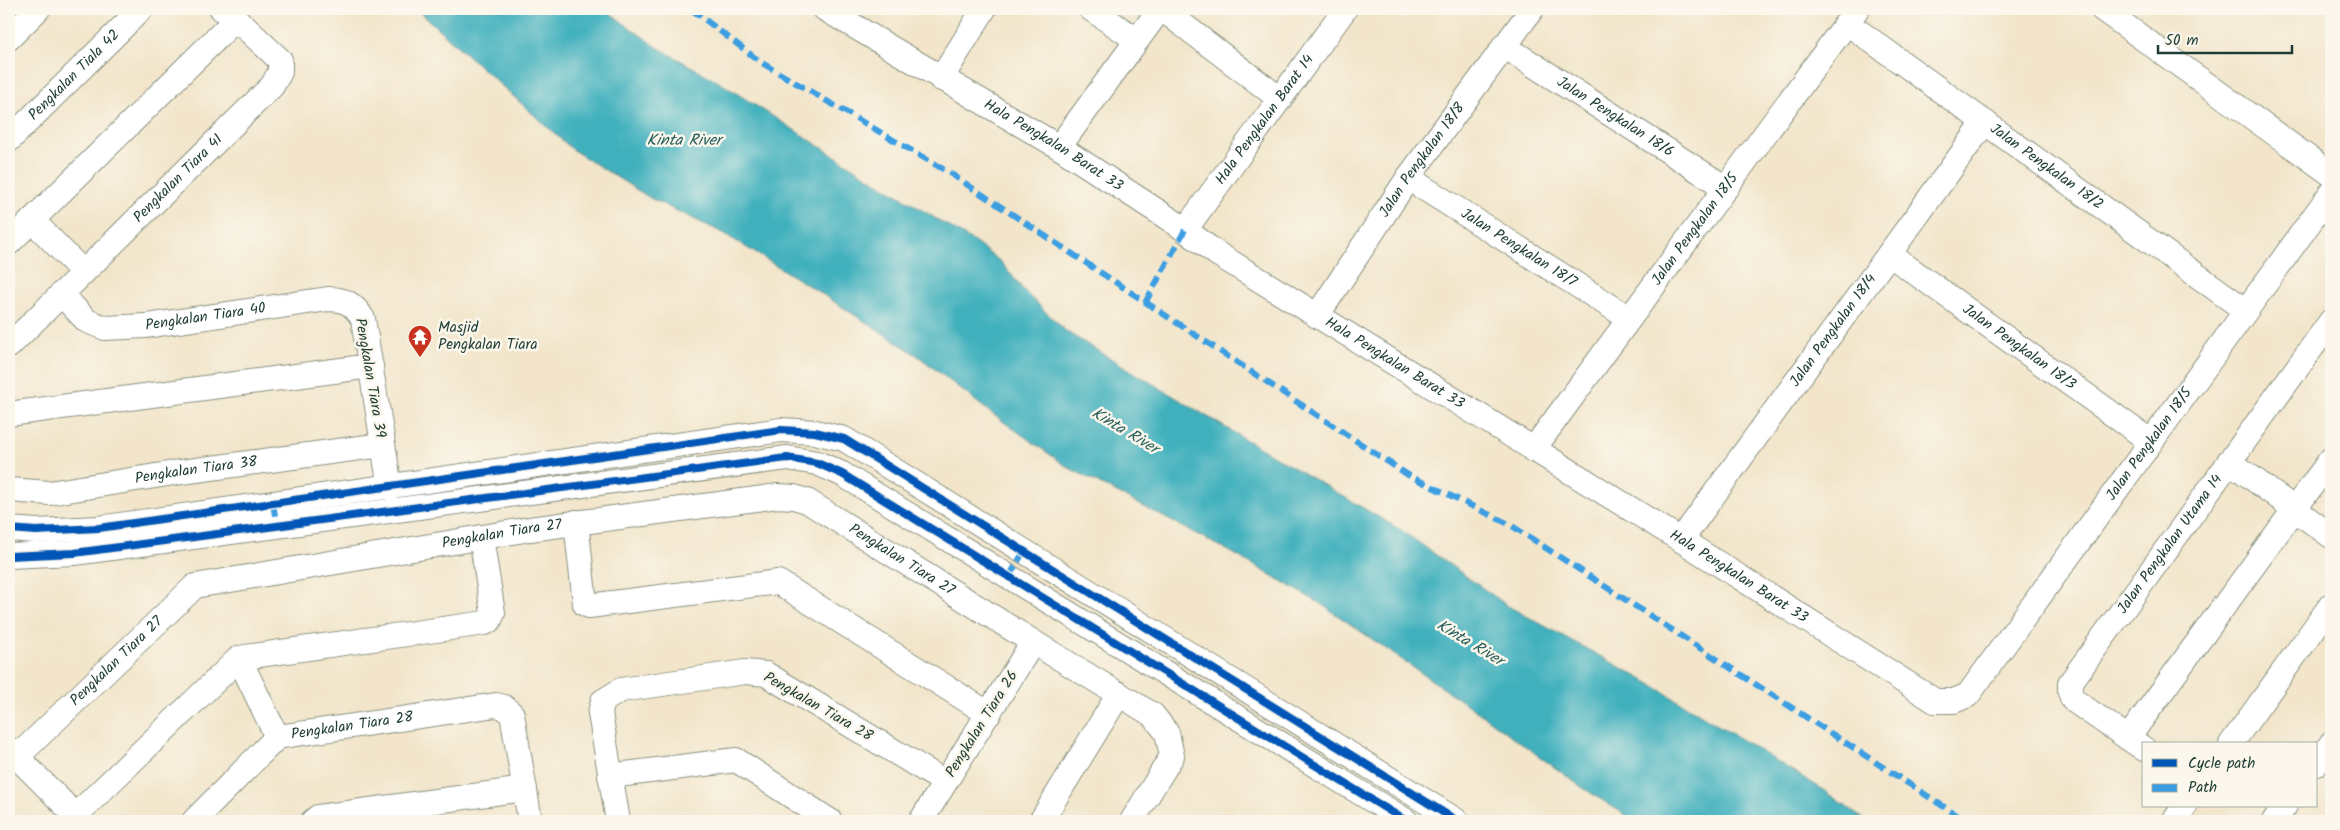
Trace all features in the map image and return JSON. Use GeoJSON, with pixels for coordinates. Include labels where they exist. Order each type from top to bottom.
{"type":"FeatureCollection","features":[{"type":"Feature","properties":{"kind":"street"},"geometry":{"type":"LineString","coordinates":[[9,38],[38,9]]}},
{"type":"Feature","properties":{"kind":"street","name":"Pengkalan Tiala 42"},"geometry":{"type":"LineString","coordinates":[[9,140],[141,9]]}},
{"type":"Feature","properties":{"kind":"street","name":"Hala Pengkalan Barat 33"},"geometry":{"type":"LineString","coordinates":[[825,9],[1059,147],[1216,252],[1681,540],[1935,701],[1954,701],[1968,694]]}},
{"type":"Feature","properties":{"kind":"street"},"geometry":{"type":"LineString","coordinates":[[941,79],[984,9]]}},
{"type":"Feature","properties":{"kind":"street"},"geometry":{"type":"LineString","coordinates":[[1090,9],[1137,40]]}},
{"type":"Feature","properties":{"kind":"street"},"geometry":{"type":"LineString","coordinates":[[1059,147],[1161,9],[1280,99]]}},
{"type":"Feature","properties":{"kind":"street","name":"Hala Pengkalan Barat 14"},"geometry":{"type":"LineString","coordinates":[[1185,230],[1345,9]]}},
{"type":"Feature","properties":{"kind":"street","name":"Jalan Pengkalan 18/8"},"geometry":{"type":"LineString","coordinates":[[1318,316],[1408,178],[1532,9]]}},
{"type":"Feature","properties":{"kind":"street"},"geometry":{"type":"LineString","coordinates":[[2102,9],[2331,174]]}},
{"type":"Feature","properties":{"kind":"street"},"geometry":{"type":"LineString","coordinates":[[9,243],[229,14]]}},
{"type":"Feature","properties":{"kind":"street","name":"Pengkalan Tiara 41"},"geometry":{"type":"LineString","coordinates":[[9,346],[272,86],[280,72],[280,60],[229,14]]}},
{"type":"Feature","properties":{"kind":"street","name":"Jalan Pengkalan 18/2"},"geometry":{"type":"LineString","coordinates":[[1852,16],[1985,122],[2245,310]]}},
{"type":"Feature","properties":{"kind":"street","name":"Jalan Pengkalan 18/5"},"geometry":{"type":"LineString","coordinates":[[1533,450],[1852,16]]}},
{"type":"Feature","properties":{"kind":"street","name":"Jalan Pengkalan 18/6"},"geometry":{"type":"LineString","coordinates":[[1504,46],[1726,188]]}},
{"type":"Feature","properties":{"kind":"street","name":"Jalan Pengkalan 18/4"},"geometry":{"type":"LineString","coordinates":[[1681,540],[1985,122]]}},
{"type":"Feature","properties":{"kind":"street","name":"Jalan Pengkalan 18/7"},"geometry":{"type":"LineString","coordinates":[[1408,178],[1630,318]]}},
{"type":"Feature","properties":{"kind":"street","name":"Jalan Pengkalan 18/5"},"geometry":{"type":"LineString","coordinates":[[1968,694],[2331,192]]}},
{"type":"Feature","properties":{"kind":"street"},"geometry":{"type":"LineString","coordinates":[[32,220],[83,272]]}},
{"type":"Feature","properties":{"kind":"street","name":"Jalan Pengkalan 18/3"},"geometry":{"type":"LineString","coordinates":[[1889,254],[2150,442]]}},
{"type":"Feature","properties":{"kind":"street","name":"Pengkalan Tiara 40"},"geometry":{"type":"LineString","coordinates":[[61,294],[87,321],[105,328],[146,326],[328,299],[341,299],[351,304],[358,311]]}},
{"type":"Feature","properties":{"kind":"street","name":"Pengkalan Tiara 39"},"geometry":{"type":"LineString","coordinates":[[358,311],[362,319],[371,366],[390,488]]}},
{"type":"Feature","properties":{"kind":"street","name":"Jalan Pengkalan Utama 14"},"geometry":{"type":"LineString","coordinates":[[2136,744],[2073,700],[2070,692],[2070,683],[2331,321]]}},
{"type":"Feature","properties":{"kind":"street"},"geometry":{"type":"LineString","coordinates":[[9,414],[371,366]]}},
{"type":"Feature","properties":{"kind":"street"},"geometry":{"type":"LineString","coordinates":[[9,529],[36,531],[99,528],[531,468],[781,430],[815,432],[844,439],[1457,821]]}},
{"type":"Feature","properties":{"kind":"street","name":"Pengkalan Tiara 38"},"geometry":{"type":"LineString","coordinates":[[9,490],[49,493],[174,473],[382,445]]}},
{"type":"Feature","properties":{"kind":"street"},"geometry":{"type":"LineString","coordinates":[[9,556],[74,553],[787,458],[817,463],[842,474],[1406,821]]}},
{"type":"Feature","properties":{"kind":"street"},"geometry":{"type":"LineString","coordinates":[[2136,744],[2331,459]]}},
{"type":"Feature","properties":{"kind":"street"},"geometry":{"type":"LineString","coordinates":[[2229,461],[2331,536]]}},
{"type":"Feature","properties":{"kind":"street"},"geometry":{"type":"LineString","coordinates":[[531,468],[536,528]]}},
{"type":"Feature","properties":{"kind":"street","name":"Pengkalan Tiara 27"},"geometry":{"type":"LineString","coordinates":[[13,753],[195,586],[576,522],[769,497],[794,497],[806,501],[1153,715],[1167,733],[1172,756],[1132,821]]}},
{"type":"Feature","properties":{"kind":"street"},"geometry":{"type":"LineString","coordinates":[[576,522],[585,604],[589,606],[778,582],[989,714]]}},
{"type":"Feature","properties":{"kind":"street"},"geometry":{"type":"LineString","coordinates":[[13,753],[78,819],[239,658],[485,623],[490,620],[493,613],[481,537]]}},
{"type":"Feature","properties":{"kind":"street"},"geometry":{"type":"LineString","coordinates":[[2232,742],[2331,605]]}},
{"type":"Feature","properties":{"kind":"street","name":"Pengkalan Tiara 26"},"geometry":{"type":"LineString","coordinates":[[921,821],[989,714],[1026,637]]}},
{"type":"Feature","properties":{"kind":"street"},"geometry":{"type":"LineString","coordinates":[[239,658],[277,737]]}},
{"type":"Feature","properties":{"kind":"street","name":"Pengkalan Tiara 28"},"geometry":{"type":"LineString","coordinates":[[610,776],[600,713],[603,701],[621,690],[745,672],[766,674],[945,782]]}},
{"type":"Feature","properties":{"kind":"street"},"geometry":{"type":"LineString","coordinates":[[1040,821],[1119,694]]}},
{"type":"Feature","properties":{"kind":"street","name":"Pengkalan Tiara 28"},"geometry":{"type":"LineString","coordinates":[[194,821],[277,737],[496,705],[504,707],[512,714],[525,789]]}},
{"type":"Feature","properties":{"kind":"street"},"geometry":{"type":"LineString","coordinates":[[2318,761],[2331,744]]}},
{"type":"Feature","properties":{"kind":"street"},"geometry":{"type":"LineString","coordinates":[[618,821],[610,776],[736,760],[830,821]]}},
{"type":"Feature","properties":{"kind":"street"},"geometry":{"type":"LineString","coordinates":[[313,821],[318,817],[525,789],[530,821]]}},
{"type":"Feature","properties":{"kind":"street"},"geometry":{"type":"LineString","coordinates":[[2174,821],[2184,808]]}},
{"type":"Feature","properties":{"kind":"street"},"geometry":{"type":"LineString","coordinates":[[2274,821],[2284,808]]}},
{"type":"Feature","properties":{"kind":"water","name":"Kinta River"},"geometry":{"type":"Polygon","coordinates":[[[416,9],[604,9],[657,47],[719,82],[974,242],[1001,262],[1026,293],[1067,332],[1401,530],[1508,606],[1644,680],[1819,787],[1866,821],[1635,821],[1583,788],[1482,715],[1321,604],[1229,551],[1069,468],[991,413],[918,356],[822,294],[723,233],[650,198],[573,150],[416,9]]]}},
{"type":"Feature","properties":{"kind":"marked path"},"geometry":{"type":"LineString","coordinates":[[691,9],[762,63],[948,172],[1408,475],[1509,524],[1966,821]]}},
{"type":"Feature","properties":{"kind":"marked path"},"geometry":{"type":"LineString","coordinates":[[1145,303],[1185,230]]}},
{"type":"Feature","properties":{"kind":"marked path"},"geometry":{"type":"LineString","coordinates":[[273,504],[277,526]]}},
{"type":"Feature","properties":{"kind":"marked path"},"geometry":{"type":"LineString","coordinates":[[1009,577],[1024,551]]}},
{"type":"Feature","properties":{"kind":"cycle path"},"geometry":{"type":"LineString","coordinates":[[9,529],[36,531],[99,528],[781,430],[815,432],[844,439],[1457,821]]}},
{"type":"Feature","properties":{"kind":"cycle path"},"geometry":{"type":"LineString","coordinates":[[9,556],[74,553],[787,458],[817,463],[842,474],[1406,821]]}},
{"type":"Feature","properties":{"kind":"place","name":"Masjid Pengkalan Tiara"},"geometry":{"type":"Point","coordinates":[420,358]}}]}
